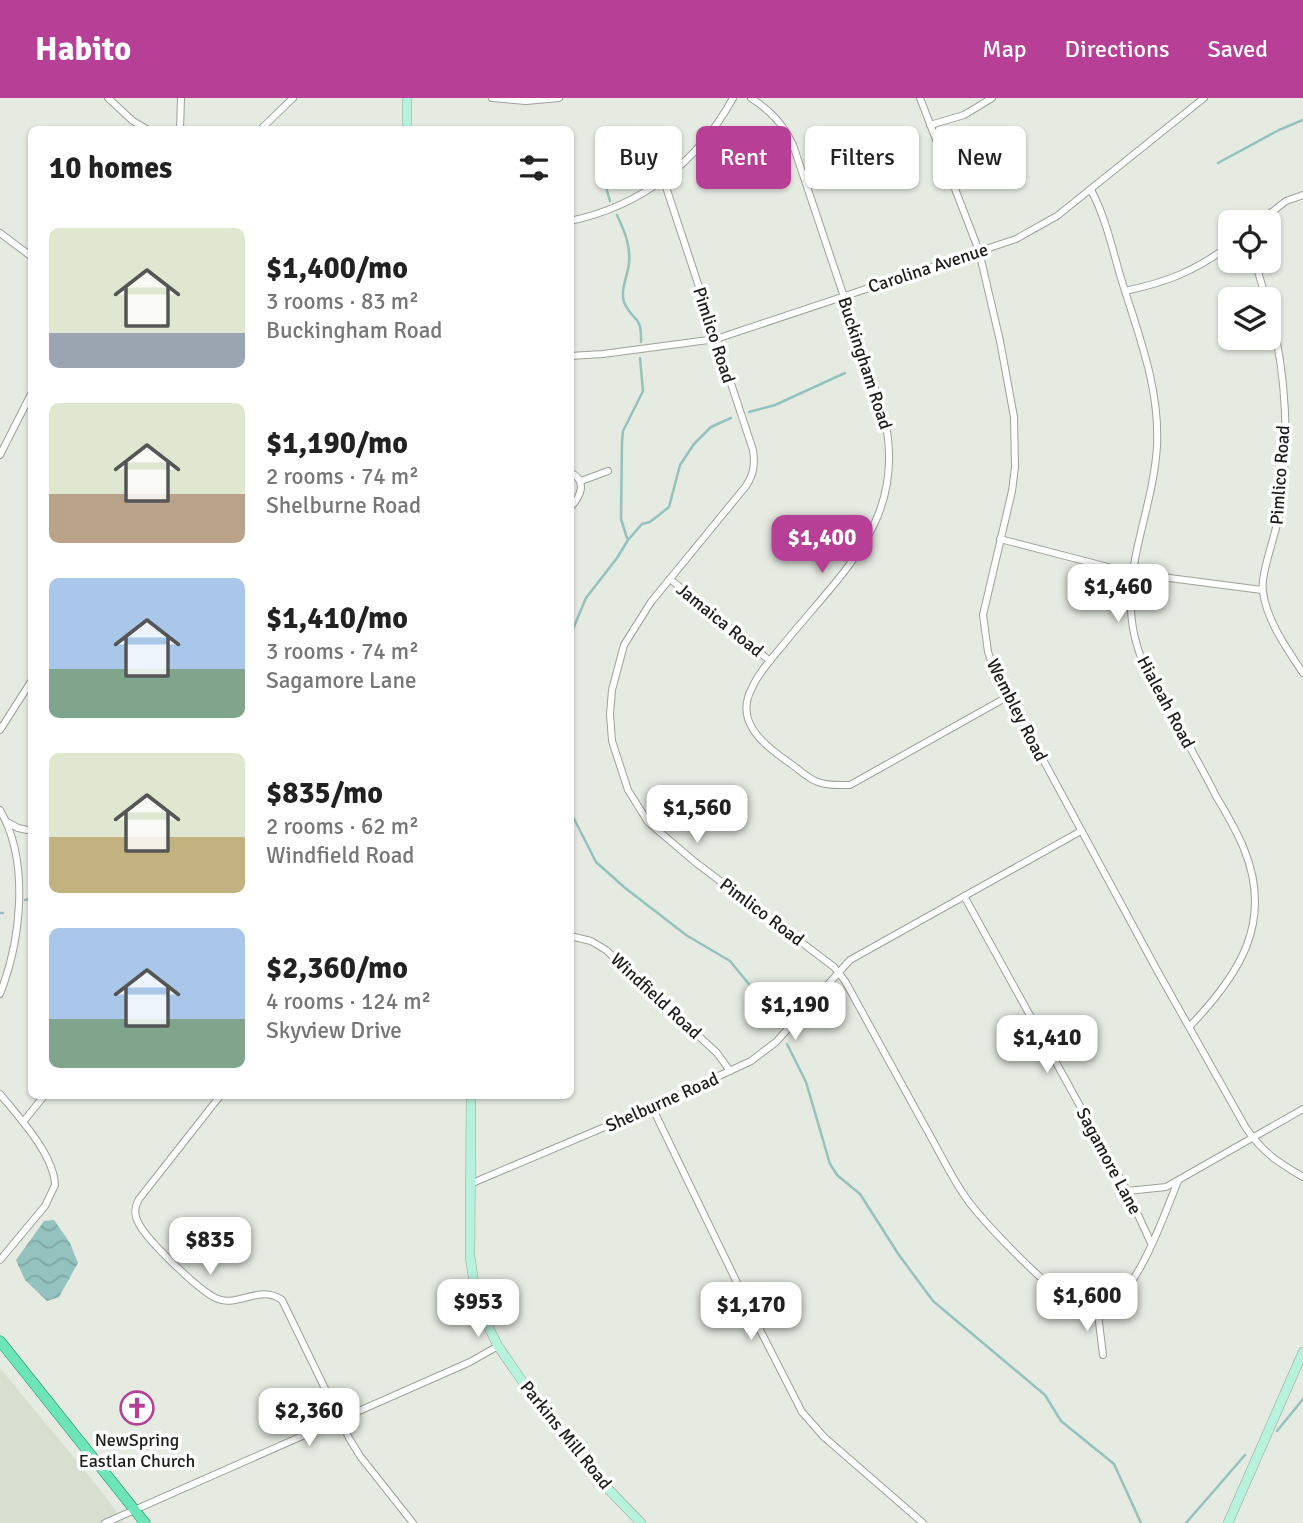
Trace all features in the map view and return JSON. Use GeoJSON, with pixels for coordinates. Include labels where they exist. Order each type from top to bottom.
{"type":"FeatureCollection","features":[{"type":"Feature","properties":{"kind":"main road"},"geometry":{"type":"LineString","coordinates":[[0,1340],[145,1523]]}},
{"type":"Feature","properties":{"kind":"street"},"geometry":{"type":"LineString","coordinates":[[108,98],[141,126]]}},
{"type":"Feature","properties":{"kind":"street"},"geometry":{"type":"LineString","coordinates":[[180,126],[181,98]]}},
{"type":"Feature","properties":{"kind":"street"},"geometry":{"type":"LineString","coordinates":[[264,126],[293,98]]}},
{"type":"Feature","properties":{"kind":"street"},"geometry":{"type":"LineString","coordinates":[[407,98],[407,126]]}},
{"type":"Feature","properties":{"kind":"street"},"geometry":{"type":"LineString","coordinates":[[492,98],[526,101],[559,98]]}},
{"type":"Feature","properties":{"kind":"street"},"geometry":{"type":"LineString","coordinates":[[682,163],[706,139],[733,98]]}},
{"type":"Feature","properties":{"kind":"street","name":"Buckingham Road"},"geometry":{"type":"LineString","coordinates":[[751,98],[773,113],[793,145],[889,435],[889,478],[886,496],[875,526],[752,687],[747,709],[752,730],[765,745],[814,781],[850,785],[1007,697]]}},
{"type":"Feature","properties":{"kind":"street","name":"Wembley Road"},"geometry":{"type":"LineString","coordinates":[[920,98],[979,251],[1000,341],[1015,434],[1012,491],[987,593],[984,630],[991,660],[1007,697],[1252,1137],[1269,1157],[1303,1177]]}},
{"type":"Feature","properties":{"kind":"street"},"geometry":{"type":"LineString","coordinates":[[930,125],[970,113],[992,98]]}},
{"type":"Feature","properties":{"kind":"street","name":"Carolina Avenue"},"geometry":{"type":"LineString","coordinates":[[574,356],[716,339],[1016,239],[1039,228],[1091,190],[1204,98]]}},
{"type":"Feature","properties":{"kind":"street"},"geometry":{"type":"LineString","coordinates":[[574,220],[616,206],[649,189]]}},
{"type":"Feature","properties":{"kind":"street","name":"Pimlico Road"},"geometry":{"type":"LineString","coordinates":[[667,189],[753,450],[754,471],[746,486],[637,621],[624,645],[612,690],[610,713],[612,741],[628,790],[641,813],[658,831],[695,862],[829,961],[839,973],[964,1195],[1008,1244],[1055,1290],[1079,1305],[1097,1307]]}},
{"type":"Feature","properties":{"kind":"street","name":"Hialeah Road"},"geometry":{"type":"LineString","coordinates":[[1091,190],[1108,234],[1148,365],[1157,415],[1157,448],[1151,491],[1131,573],[1131,625],[1139,654],[1243,846],[1253,882],[1254,918],[1242,959],[1221,993],[1190,1026]]}},
{"type":"Feature","properties":{"kind":"street"},"geometry":{"type":"LineString","coordinates":[[1274,210],[1286,201],[1303,195]]}},
{"type":"Feature","properties":{"kind":"street"},"geometry":{"type":"LineString","coordinates":[[0,233],[28,254]]}},
{"type":"Feature","properties":{"kind":"street"},"geometry":{"type":"LineString","coordinates":[[1125,291],[1160,284],[1183,275],[1218,254]]}},
{"type":"Feature","properties":{"kind":"street","name":"Pimlico Road"},"geometry":{"type":"LineString","coordinates":[[1262,590],[1280,510],[1284,450],[1283,380],[1277,350]]}},
{"type":"Feature","properties":{"kind":"street"},"geometry":{"type":"LineString","coordinates":[[0,455],[28,400]]}},
{"type":"Feature","properties":{"kind":"street"},"geometry":{"type":"LineString","coordinates":[[581,481],[608,471]]}},
{"type":"Feature","properties":{"kind":"street"},"geometry":{"type":"LineString","coordinates":[[574,475],[581,481]]}},
{"type":"Feature","properties":{"kind":"street"},"geometry":{"type":"LineString","coordinates":[[574,504],[580,497],[581,481]]}},
{"type":"Feature","properties":{"kind":"street"},"geometry":{"type":"LineString","coordinates":[[1000,539],[1131,573],[1262,590],[1279,634],[1303,671]]}},
{"type":"Feature","properties":{"kind":"street","name":"Jamaica Road"},"geometry":{"type":"LineString","coordinates":[[670,579],[770,661]]}},
{"type":"Feature","properties":{"kind":"street"},"geometry":{"type":"LineString","coordinates":[[0,730],[28,686]]}},
{"type":"Feature","properties":{"kind":"street"},"geometry":{"type":"LineString","coordinates":[[0,810],[14,841],[18,906],[16,942],[0,994]]}},
{"type":"Feature","properties":{"kind":"street"},"geometry":{"type":"LineString","coordinates":[[6,822],[28,830]]}},
{"type":"Feature","properties":{"kind":"street","name":"Shelburne Road"},"geometry":{"type":"LineString","coordinates":[[470,1184],[652,1107],[730,1072],[762,1054],[850,960],[1081,831]]}},
{"type":"Feature","properties":{"kind":"street","name":"Sagamore Lane"},"geometry":{"type":"LineString","coordinates":[[964,896],[1128,1191],[1151,1243]]}},
{"type":"Feature","properties":{"kind":"street","name":"Windfield Road"},"geometry":{"type":"LineString","coordinates":[[574,937],[591,941],[606,950],[717,1053],[730,1072]]}},
{"type":"Feature","properties":{"kind":"street"},"geometry":{"type":"LineString","coordinates":[[0,1094],[49,1161],[55,1185],[45,1206],[0,1260]]}},
{"type":"Feature","properties":{"kind":"street"},"geometry":{"type":"LineString","coordinates":[[23,1122],[42,1099]]}},
{"type":"Feature","properties":{"kind":"street"},"geometry":{"type":"LineString","coordinates":[[218,1099],[139,1199],[136,1217],[152,1242],[213,1297],[227,1301],[262,1294],[276,1296],[282,1300],[349,1438],[413,1523]]}},
{"type":"Feature","properties":{"kind":"street","name":"Parkins Mill Road"},"geometry":{"type":"LineString","coordinates":[[471,1099],[469,1239],[476,1297],[498,1346],[538,1404],[594,1474],[641,1523]]}},
{"type":"Feature","properties":{"kind":"street"},"geometry":{"type":"LineString","coordinates":[[652,1107],[802,1412],[824,1437],[923,1523]]}},
{"type":"Feature","properties":{"kind":"street"},"geometry":{"type":"LineString","coordinates":[[1128,1191],[1159,1189],[1178,1181],[1303,1110]]}},
{"type":"Feature","properties":{"kind":"street"},"geometry":{"type":"LineString","coordinates":[[1103,1355],[1097,1307],[1111,1303],[1132,1283],[1178,1181]]}},
{"type":"Feature","properties":{"kind":"street"},"geometry":{"type":"LineString","coordinates":[[105,1523],[470,1362],[498,1346]]}},
{"type":"Feature","properties":{"kind":"street"},"geometry":{"type":"LineString","coordinates":[[1228,1523],[1303,1352]]}},
{"type":"Feature","properties":{"kind":"shaded area"},"geometry":{"type":"Polygon","coordinates":[[[0,1368],[95,1483],[125,1523],[0,1523],[0,1368]]]}},
{"type":"Feature","properties":{"kind":"water"},"geometry":{"type":"Polygon","coordinates":[[[54,1220],[70,1243],[78,1263],[59,1297],[47,1301],[25,1280],[16,1260],[44,1221],[54,1220]]]}},
{"type":"Feature","properties":{"kind":"waterway"},"geometry":{"type":"LineString","coordinates":[[1218,163],[1303,120]]}},
{"type":"Feature","properties":{"kind":"waterway"},"geometry":{"type":"LineString","coordinates":[[606,189],[610,201]]}},
{"type":"Feature","properties":{"kind":"waterway"},"geometry":{"type":"LineString","coordinates":[[617,215],[629,250],[623,297],[627,308],[640,326],[641,342]]}},
{"type":"Feature","properties":{"kind":"waterway"},"geometry":{"type":"LineString","coordinates":[[627,538],[621,519],[622,442],[623,431],[643,391],[640,358]]}},
{"type":"Feature","properties":{"kind":"waterway"},"geometry":{"type":"LineString","coordinates":[[749,412],[775,405],[845,373]]}},
{"type":"Feature","properties":{"kind":"waterway"},"geometry":{"type":"LineString","coordinates":[[574,626],[586,598],[628,540],[642,524],[650,522],[669,507],[680,465],[694,444],[711,427],[731,418]]}},
{"type":"Feature","properties":{"kind":"waterway"},"geometry":{"type":"LineString","coordinates":[[574,819],[596,862],[686,935],[730,961],[771,1011],[779,1027]]}},
{"type":"Feature","properties":{"kind":"waterway"},"geometry":{"type":"LineString","coordinates":[[787,1044],[806,1082],[830,1164],[837,1175],[860,1194],[899,1255],[933,1301],[1045,1395],[1061,1421],[1114,1464],[1141,1523]]}},
{"type":"Feature","properties":{"kind":"waterway"},"geometry":{"type":"LineString","coordinates":[[1277,1431],[1303,1399]]}},
{"type":"Feature","properties":{"kind":"waterway"},"geometry":{"type":"LineString","coordinates":[[1186,1523],[1245,1455]]}},
{"type":"Feature","properties":{"kind":"place","name":"NewSpring Eastlan Church"},"geometry":{"type":"Point","coordinates":[137,1408]}}]}
